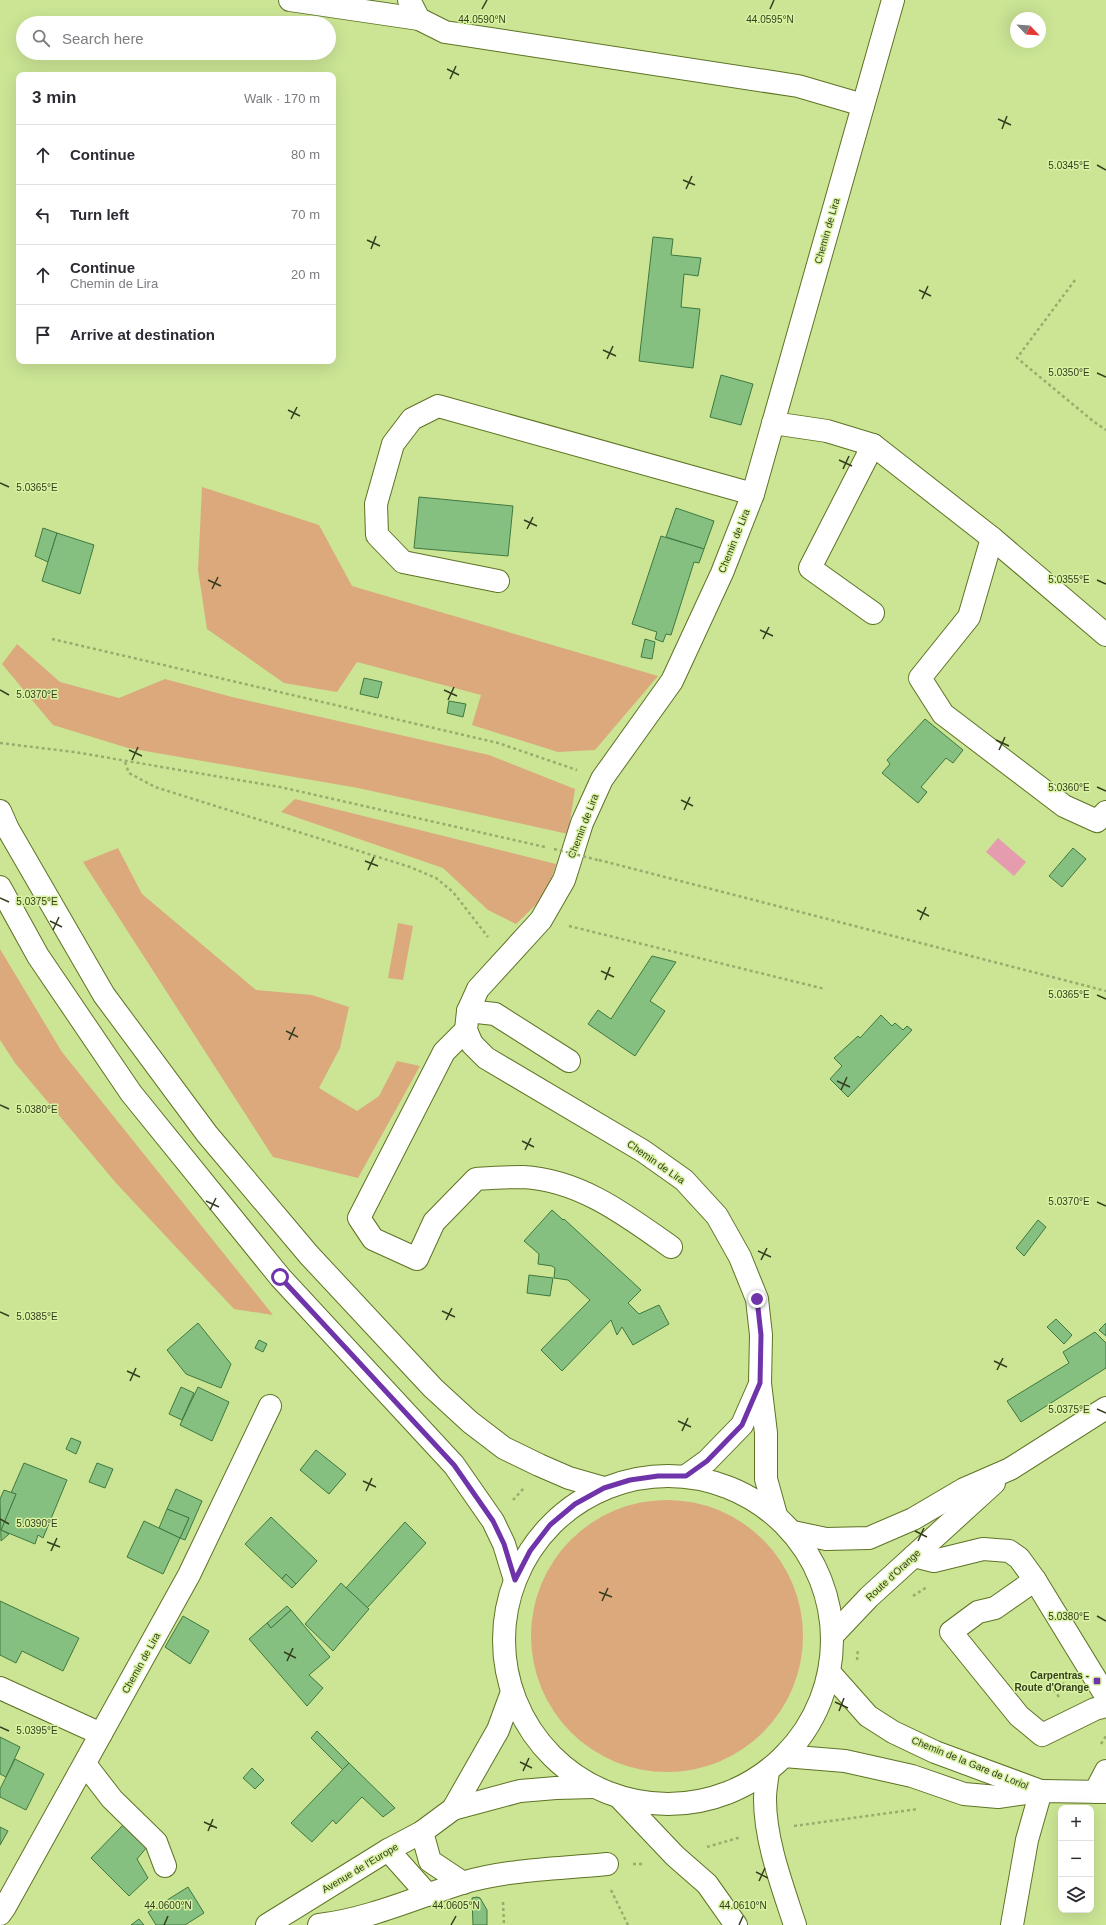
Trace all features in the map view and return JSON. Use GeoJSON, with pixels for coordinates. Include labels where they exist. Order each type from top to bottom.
{"type":"FeatureCollection","features":[{"type":"Feature","properties":{"kind":"main road"},"geometry":{"type":"LineString","coordinates":[[290,0],[420,20],[445,32],[798,86],[863,105]]}},
{"type":"Feature","properties":{"kind":"main road"},"geometry":{"type":"LineString","coordinates":[[409,0],[420,20]]}},
{"type":"Feature","properties":{"kind":"main road","name":"Chemin de Lira"},"geometry":{"type":"LineString","coordinates":[[671,1247],[618,1209],[569,1186],[523,1177],[476,1179],[434,1222],[417,1258],[373,1239],[359,1218],[444,1052],[467,1020],[478,989],[541,920],[564,880],[582,823],[602,779],[672,681],[722,573],[753,494],[893,0]]}},
{"type":"Feature","properties":{"kind":"main road"},"geometry":{"type":"LineString","coordinates":[[498,581],[403,562],[377,535],[376,504],[394,444],[412,419],[438,406],[753,494]]}},
{"type":"Feature","properties":{"kind":"main road"},"geometry":{"type":"LineString","coordinates":[[773,423],[827,431],[873,446],[992,538],[1106,635]]}},
{"type":"Feature","properties":{"kind":"main road"},"geometry":{"type":"LineString","coordinates":[[873,446],[810,568],[873,613]]}},
{"type":"Feature","properties":{"kind":"main road"},"geometry":{"type":"LineString","coordinates":[[992,538],[969,617],[920,678],[943,714],[1064,806],[1097,821],[1106,812]]}},
{"type":"Feature","properties":{"kind":"main road"},"geometry":{"type":"LineString","coordinates":[[0,812],[8,829],[104,995],[207,1134],[309,1255],[433,1388],[470,1422],[504,1448],[532,1462],[569,1478],[604,1488]]}},
{"type":"Feature","properties":{"kind":"main road"},"geometry":{"type":"LineString","coordinates":[[0,887],[38,956],[131,1093],[280,1277],[454,1465],[493,1521],[504,1544],[515,1580]]}},
{"type":"Feature","properties":{"kind":"main road"},"geometry":{"type":"LineString","coordinates":[[467,1020],[495,1014],[569,1061]]}},
{"type":"Feature","properties":{"kind":"main road","name":"Chemin de Lira"},"geometry":{"type":"LineString","coordinates":[[467,1020],[472,1044],[486,1058],[643,1151],[684,1180],[717,1216],[740,1257],[757,1299],[761,1335],[760,1383]]}},
{"type":"Feature","properties":{"kind":"main road"},"geometry":{"type":"LineString","coordinates":[[686,1476],[707,1461],[742,1425],[760,1383]]}},
{"type":"Feature","properties":{"kind":"main road"},"geometry":{"type":"LineString","coordinates":[[760,1383],[766,1433],[766,1480],[776,1516]]}},
{"type":"Feature","properties":{"kind":"main road","name":"Chemin de Lira"},"geometry":{"type":"LineString","coordinates":[[0,1914],[189,1575],[270,1406]]}},
{"type":"Feature","properties":{"kind":"main road","name":"Route d'Orange"},"geometry":{"type":"LineString","coordinates":[[793,1532],[826,1539],[869,1538],[913,1519],[964,1489],[1010,1469],[1106,1408]]}},
{"type":"Feature","properties":{"kind":"main road","name":"Route d'Orange"},"geometry":{"type":"LineString","coordinates":[[832,1636],[869,1597],[1010,1469]]}},
{"type":"Feature","properties":{"kind":"main road"},"geometry":{"type":"LineString","coordinates":[[658,1476],[686,1476],[718,1483],[748,1496],[776,1516],[793,1532],[814,1564],[827,1599],[832,1636],[829,1672],[820,1703],[805,1731],[784,1756],[768,1771],[741,1787],[712,1798],[681,1804],[649,1804],[619,1797],[593,1787],[558,1763],[531,1730],[512,1692],[504,1655],[505,1617],[515,1580],[530,1551],[550,1525],[575,1504],[604,1488],[630,1480],[658,1476]]}},
{"type":"Feature","properties":{"kind":"main road"},"geometry":{"type":"LineString","coordinates":[[914,1556],[934,1561],[983,1549],[1008,1551],[1019,1558],[1035,1580],[1106,1696]]}},
{"type":"Feature","properties":{"kind":"main road"},"geometry":{"type":"LineString","coordinates":[[1035,1580],[995,1608],[978,1612],[951,1632],[1019,1716],[1042,1735],[1095,1709],[1106,1706]]}},
{"type":"Feature","properties":{"kind":"main road","name":"Chemin de la Gare de Loriol"},"geometry":{"type":"LineString","coordinates":[[829,1672],[868,1716],[893,1732],[942,1754],[1041,1791]]}},
{"type":"Feature","properties":{"kind":"main road"},"geometry":{"type":"LineString","coordinates":[[0,1688],[101,1734]]}},
{"type":"Feature","properties":{"kind":"main road","name":"Avenue de l'Europe"},"geometry":{"type":"LineString","coordinates":[[453,1809],[498,1730],[512,1692]]}},
{"type":"Feature","properties":{"kind":"main road","name":"Chemin de la Gare de Loriol"},"geometry":{"type":"LineString","coordinates":[[784,1756],[845,1761],[912,1776],[964,1794],[998,1797],[1041,1791],[1101,1792]]}},
{"type":"Feature","properties":{"kind":"main road"},"geometry":{"type":"LineString","coordinates":[[85,1764],[112,1799],[156,1842],[165,1866]]}},
{"type":"Feature","properties":{"kind":"main road"},"geometry":{"type":"LineString","coordinates":[[768,1771],[765,1798],[768,1829],[794,1925]]}},
{"type":"Feature","properties":{"kind":"main road"},"geometry":{"type":"LineString","coordinates":[[1101,1792],[1106,1771]]}},
{"type":"Feature","properties":{"kind":"main road","name":"Avenue de l'Europe"},"geometry":{"type":"LineString","coordinates":[[267,1925],[388,1850],[422,1832],[453,1809],[520,1791],[593,1787]]}},
{"type":"Feature","properties":{"kind":"main road"},"geometry":{"type":"LineString","coordinates":[[1012,1925],[1027,1840],[1041,1791]]}},
{"type":"Feature","properties":{"kind":"main road"},"geometry":{"type":"LineString","coordinates":[[619,1797],[675,1856],[707,1884],[736,1925]]}},
{"type":"Feature","properties":{"kind":"main road"},"geometry":{"type":"LineString","coordinates":[[422,1832],[430,1861],[463,1883]]}},
{"type":"Feature","properties":{"kind":"main road"},"geometry":{"type":"LineString","coordinates":[[388,1850],[428,1895]]}},
{"type":"Feature","properties":{"kind":"main road"},"geometry":{"type":"LineString","coordinates":[[319,1925],[342,1922],[463,1883],[502,1874],[600,1865]]}},
{"type":"Feature","properties":{"kind":"path"},"geometry":{"type":"LineString","coordinates":[[1075,280],[1017,358],[1106,430]]}},
{"type":"Feature","properties":{"kind":"path"},"geometry":{"type":"LineString","coordinates":[[52,639],[498,743],[602,779]]}},
{"type":"Feature","properties":{"kind":"path"},"geometry":{"type":"LineString","coordinates":[[0,743],[74,752],[280,787],[554,849],[1106,991]]}},
{"type":"Feature","properties":{"kind":"path"},"geometry":{"type":"LineString","coordinates":[[126,762],[129,774],[155,787],[410,867],[436,878],[453,892],[505,958]]}},
{"type":"Feature","properties":{"kind":"path"},"geometry":{"type":"LineString","coordinates":[[541,920],[825,989]]}},
{"type":"Feature","properties":{"kind":"path"},"geometry":{"type":"LineString","coordinates":[[512,1501],[525,1487]]}},
{"type":"Feature","properties":{"kind":"path"},"geometry":{"type":"LineString","coordinates":[[1101,1745],[1106,1736]]}},
{"type":"Feature","properties":{"kind":"path"},"geometry":{"type":"LineString","coordinates":[[600,1865],[628,1925]]}},
{"type":"Feature","properties":{"kind":"shaded area"},"geometry":{"type":"Polygon","coordinates":[[[202,487],[319,525],[352,586],[658,676],[595,750],[558,752],[472,725],[481,695],[357,662],[337,692],[284,683],[207,629],[198,570],[202,487]]]}},
{"type":"Feature","properties":{"kind":"shaded area"},"geometry":{"type":"Polygon","coordinates":[[[17,644],[60,682],[119,698],[165,679],[232,697],[489,755],[575,789],[568,834],[358,788],[128,748],[53,725],[2,664],[17,644]]]}},
{"type":"Feature","properties":{"kind":"shaded area"},"geometry":{"type":"Polygon","coordinates":[[[295,799],[556,864],[546,895],[516,924],[488,910],[443,868],[281,812],[295,799]]]}},
{"type":"Feature","properties":{"kind":"shaded area"},"geometry":{"type":"Polygon","coordinates":[[[998,838],[1026,862],[1014,876],[986,852],[998,838]]]}},
{"type":"Feature","properties":{"kind":"shaded area"},"geometry":{"type":"Polygon","coordinates":[[[118,848],[142,894],[256,990],[312,995],[349,1007],[340,1048],[319,1088],[357,1111],[379,1096],[397,1061],[420,1066],[358,1178],[273,1157],[83,862],[118,848]]]}},
{"type":"Feature","properties":{"kind":"shaded area"},"geometry":{"type":"Polygon","coordinates":[[[398,923],[413,926],[403,980],[388,978],[398,923]]]}},
{"type":"Feature","properties":{"kind":"shaded area"},"geometry":{"type":"Polygon","coordinates":[[[0,949],[62,1052],[273,1315],[234,1309],[116,1183],[15,1063],[0,1040],[0,949]]]}},
{"type":"Feature","properties":{"kind":"shaded area"},"geometry":{"type":"Polygon","coordinates":[[[667,1500],[694,1503],[719,1510],[743,1523],[763,1540],[780,1560],[793,1584],[800,1609],[803,1636],[800,1663],[793,1688],[780,1712],[763,1732],[743,1749],[719,1762],[694,1769],[667,1772],[640,1769],[615,1762],[591,1749],[571,1732],[554,1712],[541,1688],[534,1663],[531,1636],[534,1609],[541,1584],[554,1560],[571,1540],[591,1523],[615,1510],[640,1503],[667,1500]]]}},
{"type":"Feature","properties":{"kind":"building"},"geometry":{"type":"Polygon","coordinates":[[[653,237],[673,239],[671,255],[701,258],[698,276],[684,274],[681,307],[700,309],[693,368],[639,361],[653,237]]]}},
{"type":"Feature","properties":{"kind":"building"},"geometry":{"type":"Polygon","coordinates":[[[721,375],[753,384],[741,425],[710,417],[721,375]]]}},
{"type":"Feature","properties":{"kind":"building"},"geometry":{"type":"Polygon","coordinates":[[[419,497],[513,506],[508,556],[414,548],[419,497]]]}},
{"type":"Feature","properties":{"kind":"building"},"geometry":{"type":"Polygon","coordinates":[[[676,508],[714,521],[704,549],[666,537],[676,508]]]}},
{"type":"Feature","properties":{"kind":"building"},"geometry":{"type":"Polygon","coordinates":[[[43,528],[57,533],[48,562],[35,556],[43,528]]]}},
{"type":"Feature","properties":{"kind":"building"},"geometry":{"type":"Polygon","coordinates":[[[57,533],[94,545],[80,594],[42,581],[57,533]]]}},
{"type":"Feature","properties":{"kind":"building"},"geometry":{"type":"Polygon","coordinates":[[[661,536],[704,549],[699,563],[694,562],[671,635],[666,634],[663,642],[655,639],[657,632],[632,624],[661,536]]]}},
{"type":"Feature","properties":{"kind":"building"},"geometry":{"type":"Polygon","coordinates":[[[645,639],[655,642],[652,659],[641,657],[645,639]]]}},
{"type":"Feature","properties":{"kind":"building"},"geometry":{"type":"Polygon","coordinates":[[[364,678],[382,682],[378,698],[360,694],[364,678]]]}},
{"type":"Feature","properties":{"kind":"building"},"geometry":{"type":"Polygon","coordinates":[[[449,701],[466,704],[463,717],[447,713],[449,701]]]}},
{"type":"Feature","properties":{"kind":"building"},"geometry":{"type":"Polygon","coordinates":[[[925,719],[963,750],[953,763],[946,758],[921,787],[927,792],[918,803],[882,773],[890,764],[887,760],[925,719]]]}},
{"type":"Feature","properties":{"kind":"building"},"geometry":{"type":"Polygon","coordinates":[[[1073,848],[1086,859],[1062,887],[1049,876],[1073,848]]]}},
{"type":"Feature","properties":{"kind":"building"},"geometry":{"type":"Polygon","coordinates":[[[652,956],[676,962],[650,1001],[665,1011],[635,1056],[588,1024],[598,1010],[611,1019],[652,956]]]}},
{"type":"Feature","properties":{"kind":"building"},"geometry":{"type":"Polygon","coordinates":[[[881,1015],[892,1026],[895,1023],[903,1030],[907,1026],[912,1030],[848,1097],[830,1079],[842,1066],[834,1058],[858,1036],[860,1038],[881,1015]]]}},
{"type":"Feature","properties":{"kind":"building"},"geometry":{"type":"Polygon","coordinates":[[[552,1210],[563,1220],[564,1219],[641,1290],[628,1303],[639,1314],[659,1305],[669,1324],[633,1345],[622,1327],[617,1335],[611,1320],[562,1371],[541,1350],[590,1300],[568,1280],[554,1278],[555,1268],[552,1266],[538,1264],[539,1254],[524,1241],[552,1210]]]}},
{"type":"Feature","properties":{"kind":"building"},"geometry":{"type":"Polygon","coordinates":[[[1038,1220],[1046,1227],[1024,1256],[1016,1248],[1038,1220]]]}},
{"type":"Feature","properties":{"kind":"building"},"geometry":{"type":"Polygon","coordinates":[[[529,1275],[553,1278],[550,1296],[527,1293],[529,1275]]]}},
{"type":"Feature","properties":{"kind":"building"},"geometry":{"type":"Polygon","coordinates":[[[1056,1319],[1072,1335],[1064,1344],[1047,1327],[1056,1319]]]}},
{"type":"Feature","properties":{"kind":"building"},"geometry":{"type":"Polygon","coordinates":[[[198,1323],[231,1364],[221,1388],[186,1374],[167,1350],[198,1323]]]}},
{"type":"Feature","properties":{"kind":"building"},"geometry":{"type":"Polygon","coordinates":[[[1106,1323],[1106,1336],[1099,1330],[1106,1323]]]}},
{"type":"Feature","properties":{"kind":"building"},"geometry":{"type":"Polygon","coordinates":[[[1095,1332],[1106,1343],[1106,1368],[1021,1422],[1007,1401],[1069,1363],[1063,1352],[1095,1332]]]}},
{"type":"Feature","properties":{"kind":"building"},"geometry":{"type":"Polygon","coordinates":[[[259,1340],[267,1344],[263,1352],[255,1348],[259,1340]]]}},
{"type":"Feature","properties":{"kind":"building"},"geometry":{"type":"Polygon","coordinates":[[[181,1387],[194,1393],[182,1420],[169,1414],[181,1387]]]}},
{"type":"Feature","properties":{"kind":"building"},"geometry":{"type":"Polygon","coordinates":[[[198,1387],[229,1402],[212,1441],[180,1425],[198,1387]]]}},
{"type":"Feature","properties":{"kind":"building"},"geometry":{"type":"Polygon","coordinates":[[[71,1438],[81,1442],[76,1454],[66,1449],[71,1438]]]}},
{"type":"Feature","properties":{"kind":"building"},"geometry":{"type":"Polygon","coordinates":[[[316,1450],[346,1474],[329,1494],[300,1470],[316,1450]]]}},
{"type":"Feature","properties":{"kind":"building"},"geometry":{"type":"Polygon","coordinates":[[[24,1463],[67,1480],[43,1538],[38,1535],[35,1544],[1,1530],[16,1494],[11,1493],[24,1463]]]}},
{"type":"Feature","properties":{"kind":"building"},"geometry":{"type":"Polygon","coordinates":[[[97,1463],[113,1469],[105,1488],[89,1482],[97,1463]]]}},
{"type":"Feature","properties":{"kind":"building"},"geometry":{"type":"Polygon","coordinates":[[[176,1489],[202,1501],[185,1540],[180,1538],[189,1518],[167,1509],[176,1489]]]}},
{"type":"Feature","properties":{"kind":"building"},"geometry":{"type":"Polygon","coordinates":[[[4,1490],[16,1494],[1,1530],[9,1534],[1,1541],[0,1499],[4,1490]]]}},
{"type":"Feature","properties":{"kind":"building"},"geometry":{"type":"Polygon","coordinates":[[[167,1509],[189,1518],[180,1538],[159,1528],[167,1509]]]}},
{"type":"Feature","properties":{"kind":"building"},"geometry":{"type":"Polygon","coordinates":[[[271,1517],[317,1561],[296,1584],[286,1574],[282,1579],[245,1544],[271,1517]]]}},
{"type":"Feature","properties":{"kind":"building"},"geometry":{"type":"Polygon","coordinates":[[[144,1521],[180,1538],[163,1574],[127,1557],[144,1521]]]}},
{"type":"Feature","properties":{"kind":"building"},"geometry":{"type":"Polygon","coordinates":[[[405,1522],[426,1543],[367,1608],[346,1588],[405,1522]]]}},
{"type":"Feature","properties":{"kind":"building"},"geometry":{"type":"Polygon","coordinates":[[[286,1574],[296,1584],[292,1588],[282,1579],[286,1574]]]}},
{"type":"Feature","properties":{"kind":"building"},"geometry":{"type":"Polygon","coordinates":[[[341,1583],[369,1609],[333,1651],[305,1624],[341,1583]]]}},
{"type":"Feature","properties":{"kind":"building"},"geometry":{"type":"Polygon","coordinates":[[[0,1601],[79,1638],[63,1671],[22,1651],[16,1663],[0,1655],[0,1601]]]}},
{"type":"Feature","properties":{"kind":"building"},"geometry":{"type":"Polygon","coordinates":[[[287,1606],[291,1610],[271,1628],[267,1623],[287,1606]]]}},
{"type":"Feature","properties":{"kind":"building"},"geometry":{"type":"Polygon","coordinates":[[[291,1610],[330,1657],[309,1675],[323,1688],[307,1706],[249,1639],[267,1623],[271,1628],[291,1610]]]}},
{"type":"Feature","properties":{"kind":"building"},"geometry":{"type":"Polygon","coordinates":[[[183,1616],[209,1631],[190,1664],[165,1647],[183,1616]]]}},
{"type":"Feature","properties":{"kind":"building"},"geometry":{"type":"Polygon","coordinates":[[[317,1731],[349,1763],[343,1770],[311,1738],[317,1731]]]}},
{"type":"Feature","properties":{"kind":"building"},"geometry":{"type":"Polygon","coordinates":[[[0,1737],[20,1747],[6,1777],[0,1774],[0,1737]]]}},
{"type":"Feature","properties":{"kind":"building"},"geometry":{"type":"Polygon","coordinates":[[[15,1759],[44,1774],[26,1810],[0,1797],[0,1789],[15,1759]]]}},
{"type":"Feature","properties":{"kind":"building"},"geometry":{"type":"Polygon","coordinates":[[[349,1763],[395,1808],[383,1817],[362,1797],[336,1824],[333,1820],[312,1842],[291,1823],[349,1763]]]}},
{"type":"Feature","properties":{"kind":"building"},"geometry":{"type":"Polygon","coordinates":[[[252,1768],[264,1780],[255,1789],[243,1778],[252,1768]]]}},
{"type":"Feature","properties":{"kind":"building"},"geometry":{"type":"Polygon","coordinates":[[[123,1825],[147,1847],[137,1859],[148,1878],[129,1896],[91,1858],[123,1825]]]}},
{"type":"Feature","properties":{"kind":"building"},"geometry":{"type":"Polygon","coordinates":[[[0,1827],[8,1831],[0,1845],[0,1827]]]}},
{"type":"Feature","properties":{"kind":"building"},"geometry":{"type":"Polygon","coordinates":[[[188,1887],[204,1913],[185,1925],[156,1925],[148,1912],[188,1887]]]}},
{"type":"Feature","properties":{"kind":"building"},"geometry":{"type":"Polygon","coordinates":[[[472,1898],[480,1898],[487,1910],[487,1925],[473,1925],[472,1898]]]}},
{"type":"Feature","properties":{"kind":"building"},"geometry":{"type":"Polygon","coordinates":[[[139,1919],[144,1925],[131,1925],[139,1919]]]}},
{"type":"Feature","properties":{"kind":"place","name":"Carpentras - Route d'Orange"},"geometry":{"type":"Point","coordinates":[1097,1681]}},
{"type":"Feature","properties":{"kind":"route"},"geometry":{"type":"LineString","coordinates":[[280,1277],[454,1465],[493,1521],[504,1544],[515,1580],[530,1551],[550,1525],[575,1504],[604,1488],[630,1480],[658,1476],[686,1476],[707,1461],[742,1425],[760,1383],[761,1335],[757,1299]]}}]}
